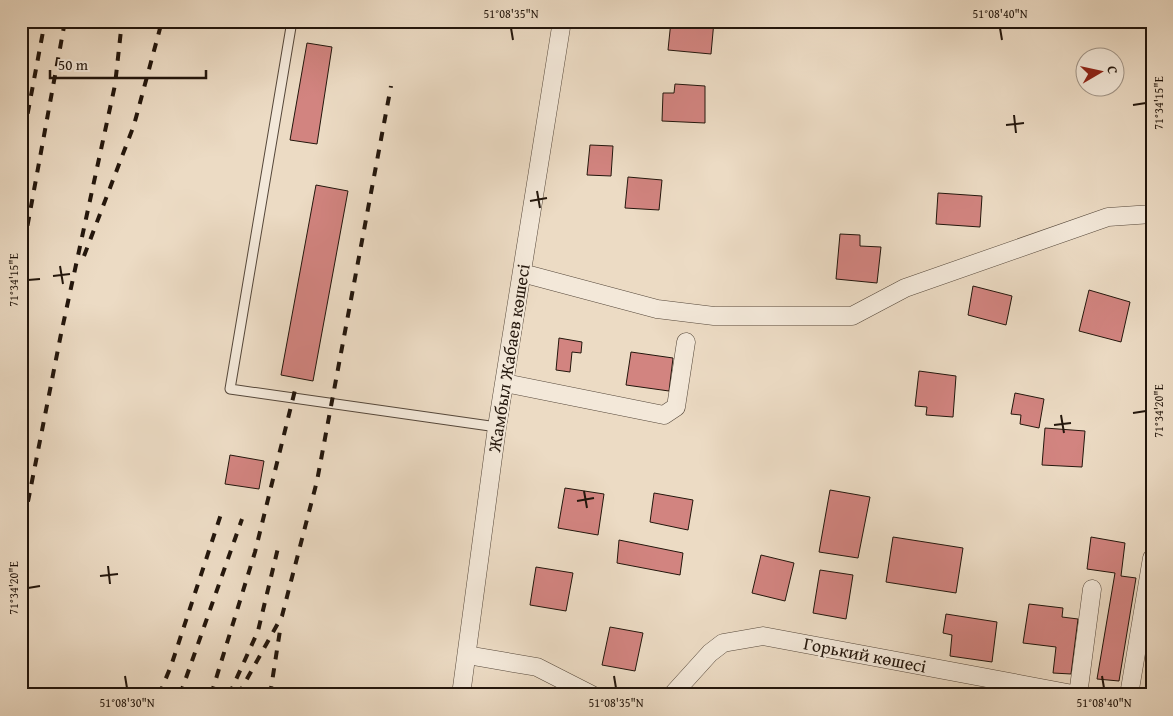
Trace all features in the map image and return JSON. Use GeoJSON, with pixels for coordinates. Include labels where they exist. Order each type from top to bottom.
{"type":"FeatureCollection","features":[{"type":"Feature","properties":{"kind":"street","name":"Жамбыл Жабаев көшесі"},"geometry":{"type":"LineString","coordinates":[[461,695],[497,427],[506,383],[562,21]]}},
{"type":"Feature","properties":{"kind":"street"},"geometry":{"type":"LineString","coordinates":[[522,273],[657,309],[714,316],[852,316],[905,288],[1108,217],[1152,214]]}},
{"type":"Feature","properties":{"kind":"street"},"geometry":{"type":"LineString","coordinates":[[506,383],[664,415],[676,407],[686,342]]}},
{"type":"Feature","properties":{"kind":"street"},"geometry":{"type":"LineString","coordinates":[[1129,695],[1152,558]]}},
{"type":"Feature","properties":{"kind":"street"},"geometry":{"type":"LineString","coordinates":[[1078,695],[1092,589]]}},
{"type":"Feature","properties":{"kind":"street","name":"Горький көшесі"},"geometry":{"type":"LineString","coordinates":[[672,695],[710,653],[723,644],[763,636],[1078,695]]}},
{"type":"Feature","properties":{"kind":"street"},"geometry":{"type":"LineString","coordinates":[[467,655],[537,667],[592,695]]}},
{"type":"Feature","properties":{"kind":"lane"},"geometry":{"type":"LineString","coordinates":[[292,21],[230,389],[497,427]]}},
{"type":"Feature","properties":{"kind":"building"},"geometry":{"type":"Polygon","coordinates":[[[671,21],[714,21],[711,54],[668,50],[671,21]]]}},
{"type":"Feature","properties":{"kind":"building"},"geometry":{"type":"Polygon","coordinates":[[[307,43],[332,47],[317,144],[290,140],[307,43]]]}},
{"type":"Feature","properties":{"kind":"building"},"geometry":{"type":"Polygon","coordinates":[[[675,84],[705,86],[705,123],[662,121],[663,93],[674,93],[675,84]]]}},
{"type":"Feature","properties":{"kind":"building"},"geometry":{"type":"Polygon","coordinates":[[[590,145],[613,146],[611,176],[587,175],[590,145]]]}},
{"type":"Feature","properties":{"kind":"building"},"geometry":{"type":"Polygon","coordinates":[[[628,177],[662,180],[659,210],[625,208],[628,177]]]}},
{"type":"Feature","properties":{"kind":"building"},"geometry":{"type":"Polygon","coordinates":[[[316,185],[348,191],[313,381],[281,375],[316,185]]]}},
{"type":"Feature","properties":{"kind":"building"},"geometry":{"type":"Polygon","coordinates":[[[938,193],[982,196],[980,227],[936,224],[938,193]]]}},
{"type":"Feature","properties":{"kind":"building"},"geometry":{"type":"Polygon","coordinates":[[[840,234],[860,235],[860,246],[881,247],[877,283],[836,279],[840,234]]]}},
{"type":"Feature","properties":{"kind":"building"},"geometry":{"type":"Polygon","coordinates":[[[973,286],[1012,296],[1006,325],[968,315],[973,286]]]}},
{"type":"Feature","properties":{"kind":"building"},"geometry":{"type":"Polygon","coordinates":[[[1089,290],[1130,302],[1121,342],[1079,331],[1089,290]]]}},
{"type":"Feature","properties":{"kind":"building"},"geometry":{"type":"Polygon","coordinates":[[[559,338],[582,342],[581,353],[572,352],[570,372],[556,370],[559,338]]]}},
{"type":"Feature","properties":{"kind":"building"},"geometry":{"type":"Polygon","coordinates":[[[631,352],[673,358],[669,391],[626,385],[631,352]]]}},
{"type":"Feature","properties":{"kind":"building"},"geometry":{"type":"Polygon","coordinates":[[[919,371],[956,376],[953,417],[926,415],[927,407],[915,406],[919,371]]]}},
{"type":"Feature","properties":{"kind":"building"},"geometry":{"type":"Polygon","coordinates":[[[1015,393],[1044,399],[1039,428],[1020,424],[1021,415],[1011,414],[1015,393]]]}},
{"type":"Feature","properties":{"kind":"building"},"geometry":{"type":"Polygon","coordinates":[[[1045,428],[1085,431],[1082,467],[1042,465],[1045,428]]]}},
{"type":"Feature","properties":{"kind":"building"},"geometry":{"type":"Polygon","coordinates":[[[230,455],[264,461],[259,489],[225,484],[230,455]]]}},
{"type":"Feature","properties":{"kind":"building"},"geometry":{"type":"Polygon","coordinates":[[[565,488],[604,494],[598,535],[558,528],[565,488]]]}},
{"type":"Feature","properties":{"kind":"building"},"geometry":{"type":"Polygon","coordinates":[[[830,490],[870,497],[858,558],[819,552],[830,490]]]}},
{"type":"Feature","properties":{"kind":"building"},"geometry":{"type":"Polygon","coordinates":[[[654,493],[693,500],[688,530],[650,522],[654,493]]]}},
{"type":"Feature","properties":{"kind":"building"},"geometry":{"type":"Polygon","coordinates":[[[893,537],[963,548],[956,593],[886,582],[893,537]]]}},
{"type":"Feature","properties":{"kind":"building"},"geometry":{"type":"Polygon","coordinates":[[[1091,537],[1125,543],[1121,576],[1136,578],[1119,681],[1097,679],[1115,573],[1087,569],[1091,537]]]}},
{"type":"Feature","properties":{"kind":"building"},"geometry":{"type":"Polygon","coordinates":[[[619,540],[683,553],[680,575],[617,563],[619,540]]]}},
{"type":"Feature","properties":{"kind":"building"},"geometry":{"type":"Polygon","coordinates":[[[761,555],[794,563],[785,601],[752,593],[761,555]]]}},
{"type":"Feature","properties":{"kind":"building"},"geometry":{"type":"Polygon","coordinates":[[[536,567],[573,573],[566,611],[530,605],[536,567]]]}},
{"type":"Feature","properties":{"kind":"building"},"geometry":{"type":"Polygon","coordinates":[[[820,570],[853,575],[846,619],[813,613],[820,570]]]}},
{"type":"Feature","properties":{"kind":"building"},"geometry":{"type":"Polygon","coordinates":[[[1029,604],[1063,608],[1062,617],[1078,619],[1071,674],[1053,673],[1056,647],[1023,643],[1029,604]]]}},
{"type":"Feature","properties":{"kind":"building"},"geometry":{"type":"Polygon","coordinates":[[[946,614],[997,622],[992,662],[950,656],[952,635],[943,633],[946,614]]]}},
{"type":"Feature","properties":{"kind":"building"},"geometry":{"type":"Polygon","coordinates":[[[610,627],[643,633],[635,671],[602,665],[610,627]]]}},
{"type":"Feature","properties":{"kind":"building"},"geometry":{"type":"Polygon","coordinates":[[[303,691],[326,694],[302,695],[303,691]]]}},
{"type":"Feature","properties":{"kind":"railway"},"geometry":{"type":"LineString","coordinates":[[21,53],[27,21]]}},
{"type":"Feature","properties":{"kind":"railway"},"geometry":{"type":"LineString","coordinates":[[21,149],[45,21]]}},
{"type":"Feature","properties":{"kind":"railway"},"geometry":{"type":"LineString","coordinates":[[21,261],[65,21]]}},
{"type":"Feature","properties":{"kind":"railway"},"geometry":{"type":"LineString","coordinates":[[21,537],[61,334],[115,85],[122,21]]}},
{"type":"Feature","properties":{"kind":"railway"},"geometry":{"type":"LineString","coordinates":[[84,256],[134,125],[162,21]]}},
{"type":"Feature","properties":{"kind":"railway"},"geometry":{"type":"LineString","coordinates":[[238,695],[282,616],[317,481],[391,86]]}},
{"type":"Feature","properties":{"kind":"railway"},"geometry":{"type":"LineString","coordinates":[[211,695],[255,552],[296,386]]}},
{"type":"Feature","properties":{"kind":"railway"},"geometry":{"type":"LineString","coordinates":[[159,695],[171,666],[222,511]]}},
{"type":"Feature","properties":{"kind":"railway"},"geometry":{"type":"LineString","coordinates":[[180,695],[242,519]]}},
{"type":"Feature","properties":{"kind":"railway"},"geometry":{"type":"LineString","coordinates":[[229,695],[258,631],[278,548]]}},
{"type":"Feature","properties":{"kind":"railway"},"geometry":{"type":"LineString","coordinates":[[270,695],[281,624]]}}]}
